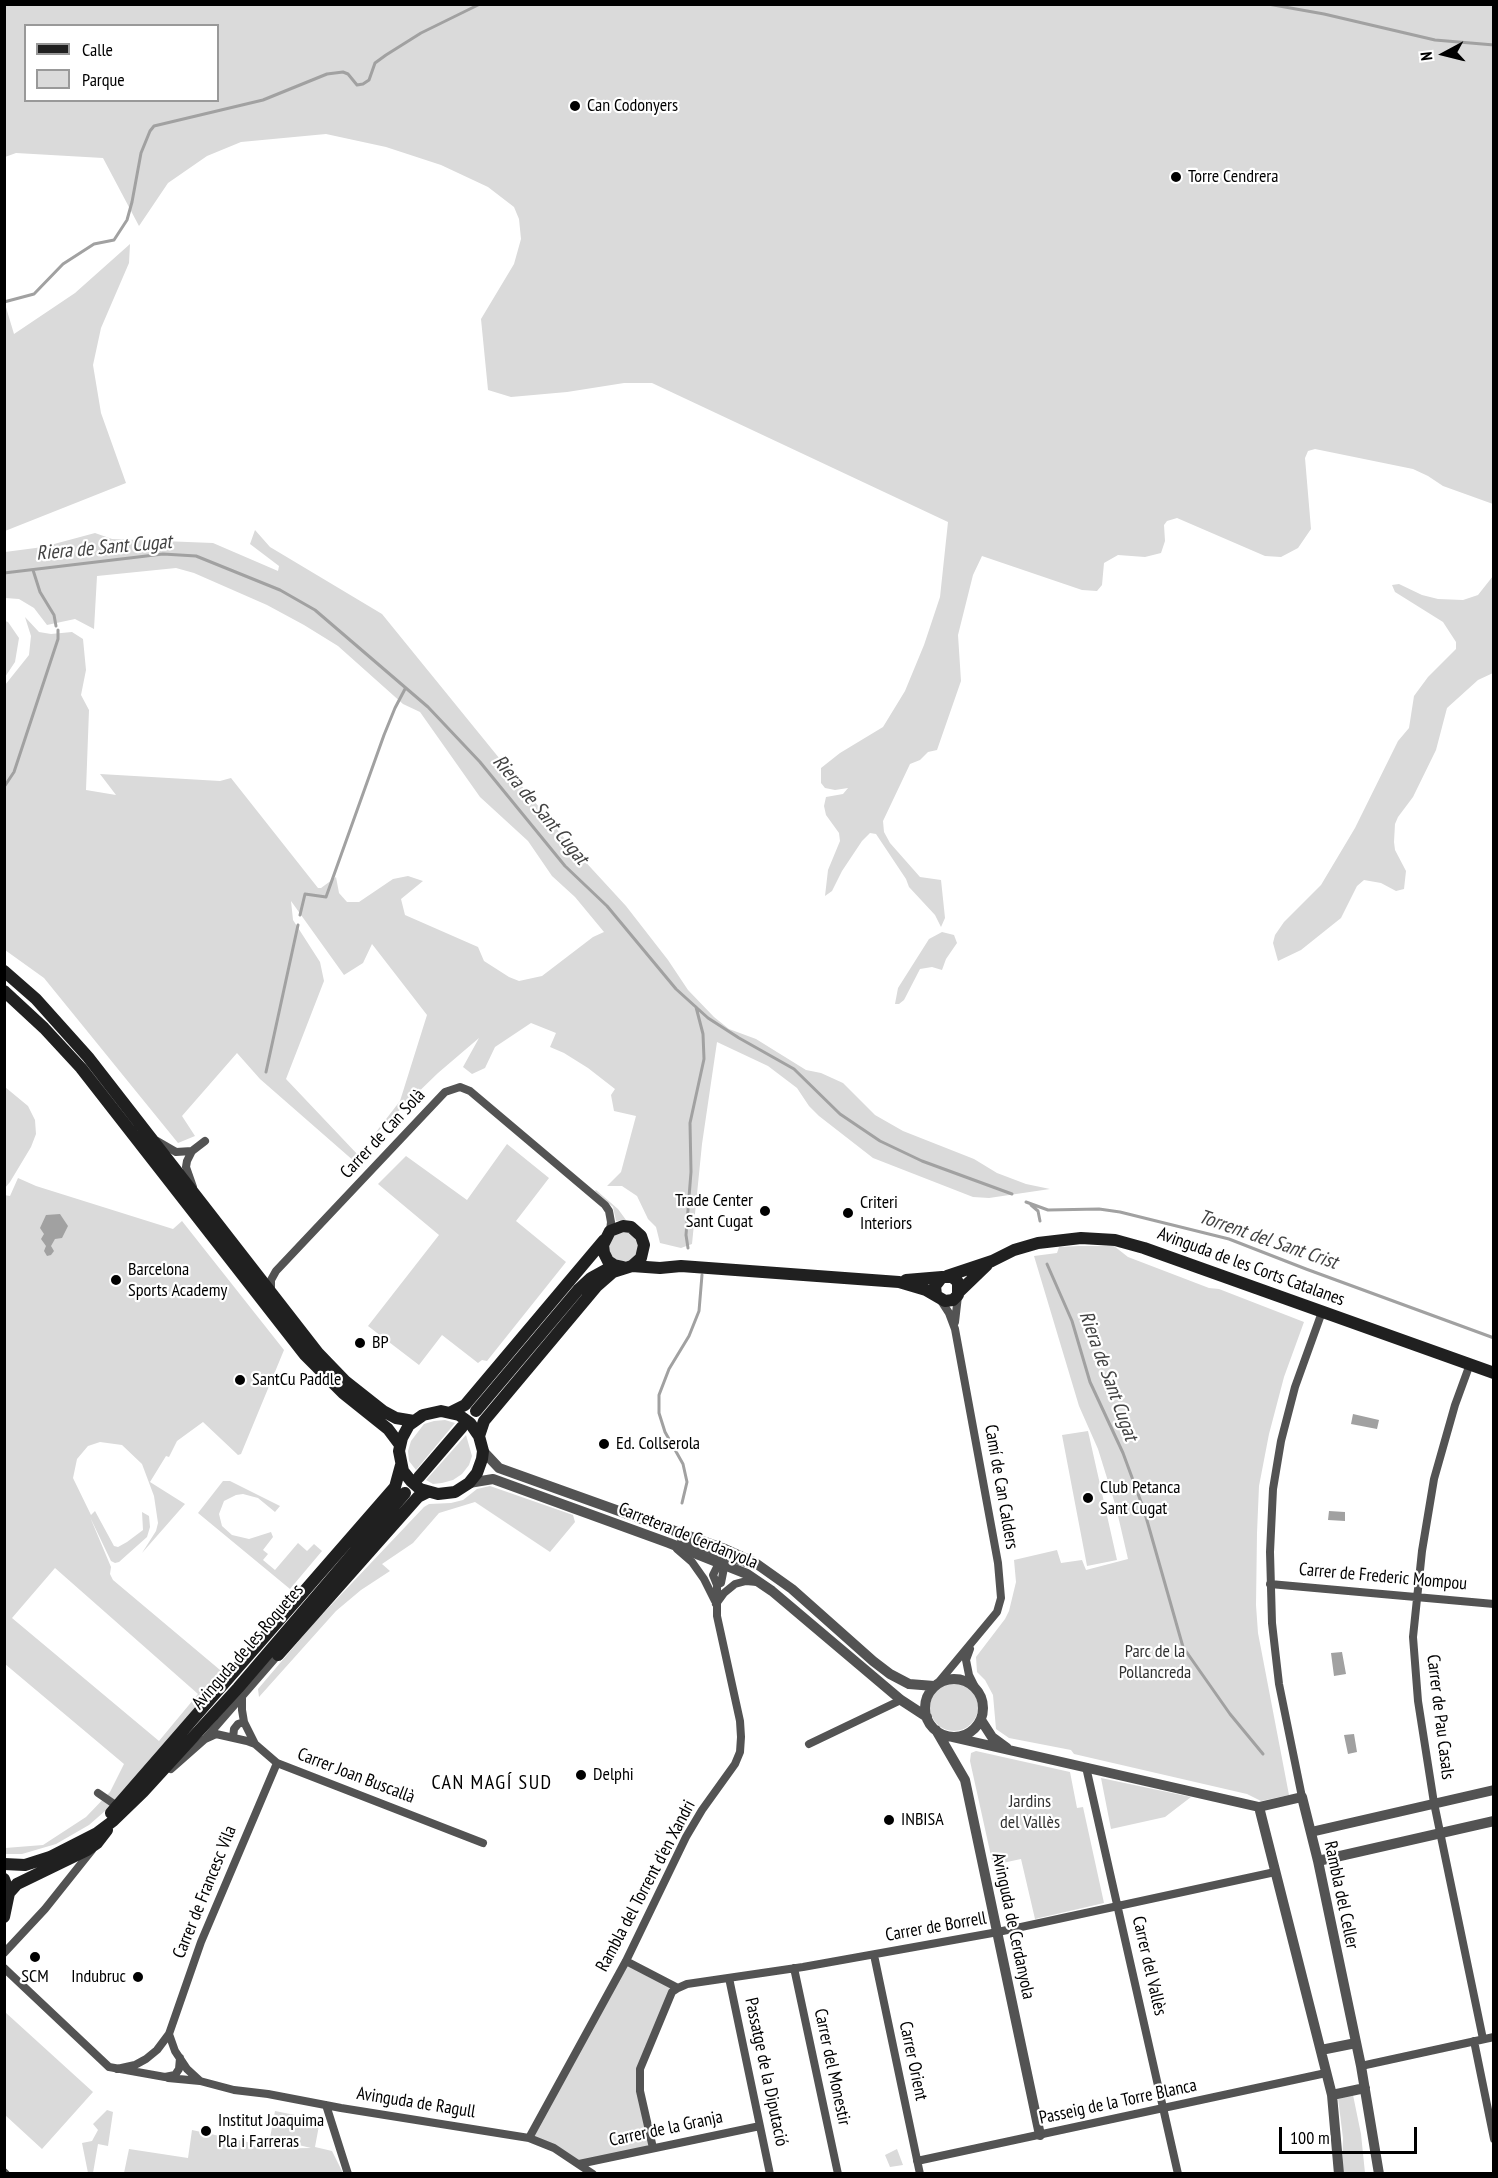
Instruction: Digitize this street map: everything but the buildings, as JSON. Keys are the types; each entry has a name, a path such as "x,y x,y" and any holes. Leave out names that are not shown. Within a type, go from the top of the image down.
{"main road":[{"path":"4,971 54,1018 100,1071 306,1339 345,1380 392,1416 405,1421 414,1421"},
{"path":"4,991 44,1028 93,1083 304,1355 343,1393 388,1429 400,1445"},
{"path":"452,1412 465,1405 606,1239 620,1226 631,1227 641,1236 644,1245 641,1258 591,1278 578,1290 476,1411"},
{"name":"Avinguda de les Corts Catalanes","path":"899,1282 945,1276 992,1261 1014,1250 1051,1241 1081,1238 1115,1240 1144,1248 1494,1373"},
{"path":"606,1239 606,1257 623,1266"},
{"path":"578,1290 606,1239"},
{"name":"Avinguda de les Corts Catalanes","path":"644,1245 654,1257 676,1266"},
{"name":"Avinguda de les Corts Catalanes","path":"959,1293 992,1261"},
{"path":"479,1436 484,1421 584,1300 613,1272 623,1266"},
{"name":"Avinguda de les Corts Catalanes","path":"623,1266 660,1268 676,1266 899,1282 919,1287 938,1297"},
{"path":"945,1276 956,1279 959,1293 949,1301 938,1297 935,1286 945,1276"},
{"path":"81,1842 99,1827 395,1487 401,1465 400,1445 405,1431 414,1421 429,1413 441,1411 452,1412 470,1423 479,1436 483,1451 480,1467 469,1483 454,1492 428,1492 418,1497 279,1655"},
{"path":"419,1477 462,1427"},
{"path":"401,1465 411,1481 428,1492"},
{"name":"Avinguda de les Roquetes","path":"9,1893 17,1884 76,1857 97,1843 113,1821 143,1792 238,1688 405,1493"},
{"name":"Avinguda de les Roquetes","path":"4,1864 33,1863 60,1853 113,1821"},
{"path":"4,1879 9,1893 4,1917"}],"street":[{"name":"Carrer de Can Solà","path":"271,1292 271,1280 276,1271 445,1092 460,1088 470,1091 605,1205 611,1222 606,1239"},
{"path":"153,1140 176,1152 192,1151"},
{"path":"195,1193 186,1167 187,1161 192,1151 205,1141"},
{"name":"Camí de Can Calders","path":"955,1329 959,1293"},
{"name":"Camí de Can Calders","path":"936,1684 997,1612 1001,1598 1001,1587 955,1329 949,1313 938,1297"},
{"path":"974,1685 956,1678 936,1684 925,1704 927,1717 936,1730 952,1737 1000,1749 1259,1807 1302,1797 1279,1684 1270,1584 1273,1490 1281,1441 1295,1387 1322,1312"},
{"name":"Carrer de Pau Casals","path":"1470,1364 1455,1405 1434,1479 1422,1551 1413,1637 1418,1701 1434,1803 1494,2139"},
{"name":"Carretera de Cerdanyola","path":"483,1451 499,1468 725,1550 761,1566 792,1588 890,1674 909,1684 936,1684"},
{"name":"Carretera de Cerdanyola","path":"469,1483 493,1479 747,1574 780,1598 901,1701 927,1717"},
{"path":"674,1532 679,1538 710,1550 716,1554 721,1563 732,1559 761,1566"},
{"name":"Rambla del Torrent d'en Xandri","path":"529,2138 626,1961 686,1838 702,1810 735,1764 740,1752 740,1721 716,1604 704,1579 692,1562 669,1543"},
{"name":"Rambla del Torrent d'en Xandri","path":"716,1604 717,1585 721,1583 724,1568 721,1563"},
{"path":"716,1604 735,1584 746,1581 759,1582"},
{"name":"Carrer de Frederic Mompou","path":"1270,1584 1494,1604"},
{"path":"952,1737 969,1733 981,1720 983,1701 969,1675 966,1660 971,1643"},
{"path":"143,1792 206,1739 279,1655"},
{"name":"Carrer Joan Buscallà","path":"242,1698 244,1722 255,1744 277,1763 483,1843"},
{"path":"809,1744 901,1701"},
{"path":"981,1720 992,1737 1010,1750"},
{"path":"232,1738 238,1724 244,1722"},
{"name":"Avinguda de Cerdanyola","path":"936,1730 965,1780 1040,2136"},
{"name":"Carrer Joan Buscallà","path":"206,1739 216,1734 255,1744"},
{"name":"Carrer de Francesc Vila","path":"157,2050 169,2034 201,1942 277,1763"},
{"name":"Carrer del Vallès","path":"1086,1767 1178,2174"},
{"path":"1311,1832 1494,1790"},
{"path":"98,1793 117,1806"},
{"name":"Rambla del Celler","path":"1302,1797 1318,1861 1361,2066 1379,2174"},
{"path":"1259,1807 1332,2095 1338,2174"},
{"path":"1318,1861 1494,1821"},
{"name":"Avinguda de les Roquetes","path":"4,1953 45,1909 97,1843"},
{"name":"Carrer de Borrell","path":"675,1990 729,1978 998,1932 1275,1872"},
{"name":"Carrer Orient","path":"874,1955 920,2174"},
{"path":"626,1961 675,1990 640,2069 640,2091 653,2148"},
{"path":"4,1968 110,2067 154,2076 200,2081"},
{"name":"Carrer del Monestir","path":"794,1968 838,2174"},
{"name":"Passatge de la Diputació","path":"729,1978 770,2174"},
{"path":"169,2034 177,2054 200,2081"},
{"path":"1361,2066 1494,2037"},
{"path":"1321,2050 1356,2043"},
{"path":"117,2069 135,2065 157,2050 177,2054"},
{"path":"165,2077 175,2075 179,2069 177,2054"},
{"path":"146,2059 147,2067 154,2076"},
{"name":"Passeig de la Torre Blanca","path":"917,2161 1326,2073"},
{"name":"Avinguda de Ragull","path":"200,2081 225,2088 529,2138 554,2148 593,2174"},
{"path":"1332,2095 1365,2088"},
{"path":"326,2105 348,2174"},
{"name":"Carrer de la Granja","path":"579,2164 760,2126"}],"green space":[{"path":"5,4 1493,5 1493,504 1443,486 1413,469 1315,449 1308,451 1305,458 1311,529 1298,548 1281,557 1265,556 1177,518 1167,521 1164,525 1165,541 1161,553 1145,557 1118,555 1104,563 1102,585 1097,591 1082,590 982,556 973,575 958,635 961,681 937,750 928,752 920,760 910,764 883,821 884,832 890,843 920,877 941,880 945,918 941,927 935,915 909,887 876,834 870,833 862,841 832,891 825,896 828,870 840,841 839,833 826,815 824,806 826,797 843,794 848,788 835,790 825,788 821,783 821,768 840,753 883,727 905,691 940,597 948,522 652,383 624,383 567,392 511,397 488,390 481,319 514,264 521,239 519,219 514,207 488,187 441,165 386,147 326,134 241,142 207,156 168,183 139,226 103,158 16,153 5,157"},
{"path":"130,244 129,263 101,328 93,365 101,413 126,483 5,531 5,304 14,334 75,293"},
{"path":"255,530 270,547 382,614 569,844 626,906 688,990 714,1017 729,1029 756,1039 806,1070 821,1073 843,1083 875,1115 903,1131 974,1159 997,1173 1026,1184 1050,1189 989,1198 973,1197 873,1158 819,1116 797,1088 768,1066 717,1042 702,1144 692,1244 681,1248 660,1243 656,1227 648,1219 637,1196 622,1186 607,1186 621,1172 636,1116 614,1111 611,1095 615,1089 588,1068 550,1047 556,1033 531,1023 495,1047 485,1068 472,1074 463,1067 479,1038 438,1073 373,1136 400,1101 427,1015 372,944 363,963 344,975 291,901 293,920 320,962 324,981 286,1079 359,1156 355,1162 260,1079 237,1053 182,1116 195,1136 178,1143 44,978 5,950 5,685 29,655 31,636 25,617 39,632 51,634 72,632 83,639 86,670 81,695 89,710 86,790 116,795 100,774 220,781 231,778 318,888 336,877 339,893 347,902 359,902 393,879 408,876 423,881 401,899 405,915 478,947 484,961 519,981 542,976 593,937 604,932 575,897 552,876 528,841 480,797 420,712 403,704 338,646 304,625 267,605 194,573 176,568 97,576 94,629 75,619 47,625 34,608 19,599 5,598 5,552 43,547 95,533 112,539 213,543 278,571 279,566 250,544"},
{"path":"1493,576 1493,673 1478,680 1447,708 1436,750 1413,797 1395,824 1395,850 1406,871 1404,889 1396,891 1381,883 1364,880 1357,886 1341,918 1301,950 1278,961 1273,943 1275,935 1284,922 1321,885 1355,828 1398,741 1409,728 1414,696 1428,677 1456,649 1456,642 1443,622 1395,592 1392,585 1399,584 1422,595 1438,599 1463,600 1478,595"},
{"path":"5,621 19,638 15,662 5,677"},
{"path":"942,932 954,935 957,943 946,959 942,970 932,967 920,969 904,1000 895,1004 898,988 929,939"},
{"path":"5,1087 28,1106 35,1120 36,1134 31,1147 5,1188"},
{"path":"507,1144 549,1178 516,1221 566,1262 487,1361 482,1360 478,1363 442,1335 419,1365 368,1326 439,1235 378,1184 406,1156 467,1200"},
{"path":"18,1178 36,1186 173,1229 182,1221 284,1350 241,1454 238,1455 203,1422 177,1441 169,1457 166,1456 150,1482 185,1504 142,1553 156,1531 158,1523 154,1496 142,1464 122,1445 100,1442 88,1446 77,1459 73,1478 91,1515 95,1511 114,1546 118,1547 143,1530 142,1512 149,1516 150,1527 147,1537 115,1563 111,1561 90,1517 111,1567 110,1574 113,1580 226,1675 105,1811 89,1825 56,1844 22,1854 5,1854 5,1848 43,1845 86,1817 110,1792 124,1764 5,1664 4,1195 10,1196","holes":["55,1568 198,1694 159,1741 12,1618"]},
{"path":"596,1190 618,1209 626,1220 616,1221 613,1207"},
{"path":"624,1232 634,1237 639,1247 634,1257 624,1262 614,1257 609,1247 614,1237"},
{"name":"Parc de la Pollancreda","path":"1114,1246 1128,1257 1304,1322 1284,1377 1269,1434 1259,1486 1257,1533 1258,1633 1289,1795 1261,1801 1247,1794 1074,1754 1071,1750 1009,1738 996,1729 993,1695 985,1680 977,1672 976,1657 1009,1611 1016,1582 1014,1560 1057,1550 1061,1563 1082,1560 1086,1570 1128,1559 1116,1507 1098,1449 1079,1406 1034,1256 1057,1253 1059,1247"},
{"path":"445,1420 455,1423 416,1470 409,1461 408,1451 411,1441 424,1424"},
{"name":"Club Petanca Sant Cugat","path":"1088,1431 1117,1560 1087,1566 1062,1435"},
{"path":"466,1435 472,1456 462,1474 442,1483 433,1484 426,1480"},
{"path":"223,1481 230,1481 280,1506 275,1512 258,1498 243,1494 224,1501 219,1514 222,1526 232,1535 249,1539 271,1532 273,1537 263,1550 268,1554 263,1560 275,1570 298,1543 307,1551 314,1544 322,1551 290,1589 198,1513"},
{"path":"490,1486 573,1515 575,1522 550,1552 475,1502 439,1513 413,1543 382,1564 390,1571 361,1590 336,1611 259,1697 258,1689 315,1622 424,1507 429,1504 463,1500 477,1489"},
{"path":"954,1683 971,1690 978,1707 971,1724 954,1731 937,1724 930,1707 937,1690"},
{"name":"Jardins del Vallès","path":"976,1751 1070,1772 1077,1808 1083,1807 1104,1903 1035,1919 1021,1859 993,1865 970,1761 971,1753"},
{"path":"1101,1778 1191,1797 1165,1817 1111,1829"},
{"path":"626,1961 678,1988 640,2069 653,2148 579,2164 529,2138"},
{"path":"5,2012 93,2092 42,2149 5,2115"},
{"path":"1353,2095 1361,2134 1365,2173 1342,2173 1343,2138 1338,2098"},
{"path":"107,2110 113,2112 108,2146 98,2144 93,2173 88,2173 82,2143 92,2141 98,2130 93,2124"},
{"path":"275,2111 320,2120 315,2147 332,2151 343,2173 124,2173 129,2149 188,2158 192,2130 252,2143 257,2149 311,2148 270,2138"},
{"path":"897,2149 903,2165 890,2167 885,2155"}],"shaded area":[{"path":"60,1214 68,1226 62,1238 55,1239 51,1246 54,1251 47,1256 44,1251 46,1246 41,1239 44,1234 40,1228 46,1215"},
{"path":"1353,1414 1379,1420 1377,1429 1351,1424"},
{"path":"1329,1511 1345,1512 1345,1521 1328,1520"},
{"path":"1342,1652 1346,1674 1334,1676 1331,1653"},
{"path":"1354,1734 1357,1752 1348,1754 1344,1735"}],"waterway":[{"path":"4,302 34,294 63,264 94,244 114,240 127,220 141,153 154,126 263,100 327,74 343,72 348,74 357,85 363,84 369,80 375,63 386,55 421,33 480,4"},
{"path":"1268,4 1324,14 1435,40 1494,45"},
{"name":"Riera de Sant Cugat","path":"4,573 163,554 196,556 280,590 315,610 428,707 480,762 565,866 607,906 676,989 708,1018 794,1069 840,1114 880,1141 922,1161 1012,1194"},
{"path":"33,570 40,592 54,615 56,626"},
{"path":"4,787 14,772 58,639 58,630"},
{"path":"300,915 305,894 326,897 384,735 405,689"},
{"path":"266,1072 298,925"},
{"path":"688,1248 686,1235 691,1172 690,1123 704,1059 703,1034 696,1007"},
{"name":"Torrent del Sant Crist","path":"1026,1202 1048,1210 1099,1209 1120,1212 1229,1239 1494,1338"},
{"name":"Riera de Sant Cugat","path":"1031,1205 1038,1211 1040,1221"},
{"name":"Riera de Sant Cugat","path":"1047,1264 1072,1321 1090,1382 1123,1453 1144,1510 1183,1647 1230,1714 1263,1754"},
{"path":"682,1503 687,1482 683,1464 665,1432 659,1413 659,1395 669,1369 689,1336 699,1311 702,1275"}],"place":[{"name":"Can Codonyers","path":"575,106"},
{"name":"Torre Cendrera","path":"1176,177"},
{"name":"Trade Center Sant Cugat","path":"765,1211"},
{"name":"Criteri Interiors","path":"848,1213"},
{"name":"Barcelona Sports Academy","path":"116,1280"},
{"name":"BP","path":"360,1343"},
{"name":"SantCu Paddle","path":"240,1380"},
{"name":"Ed. Collserola","path":"604,1444"},
{"name":"Club Petanca Sant Cugat","path":"1088,1498"},
{"name":"Delphi","path":"581,1775"},
{"name":"INBISA","path":"889,1820"},
{"name":"SCM","path":"35,1957"},
{"name":"Indubruc","path":"138,1977"},
{"name":"Institut Joaquima Pla i Farreras","path":"206,2131"}],"district":[{"name":"CAN MAGÍ SUD","path":"492,1783"}]}
